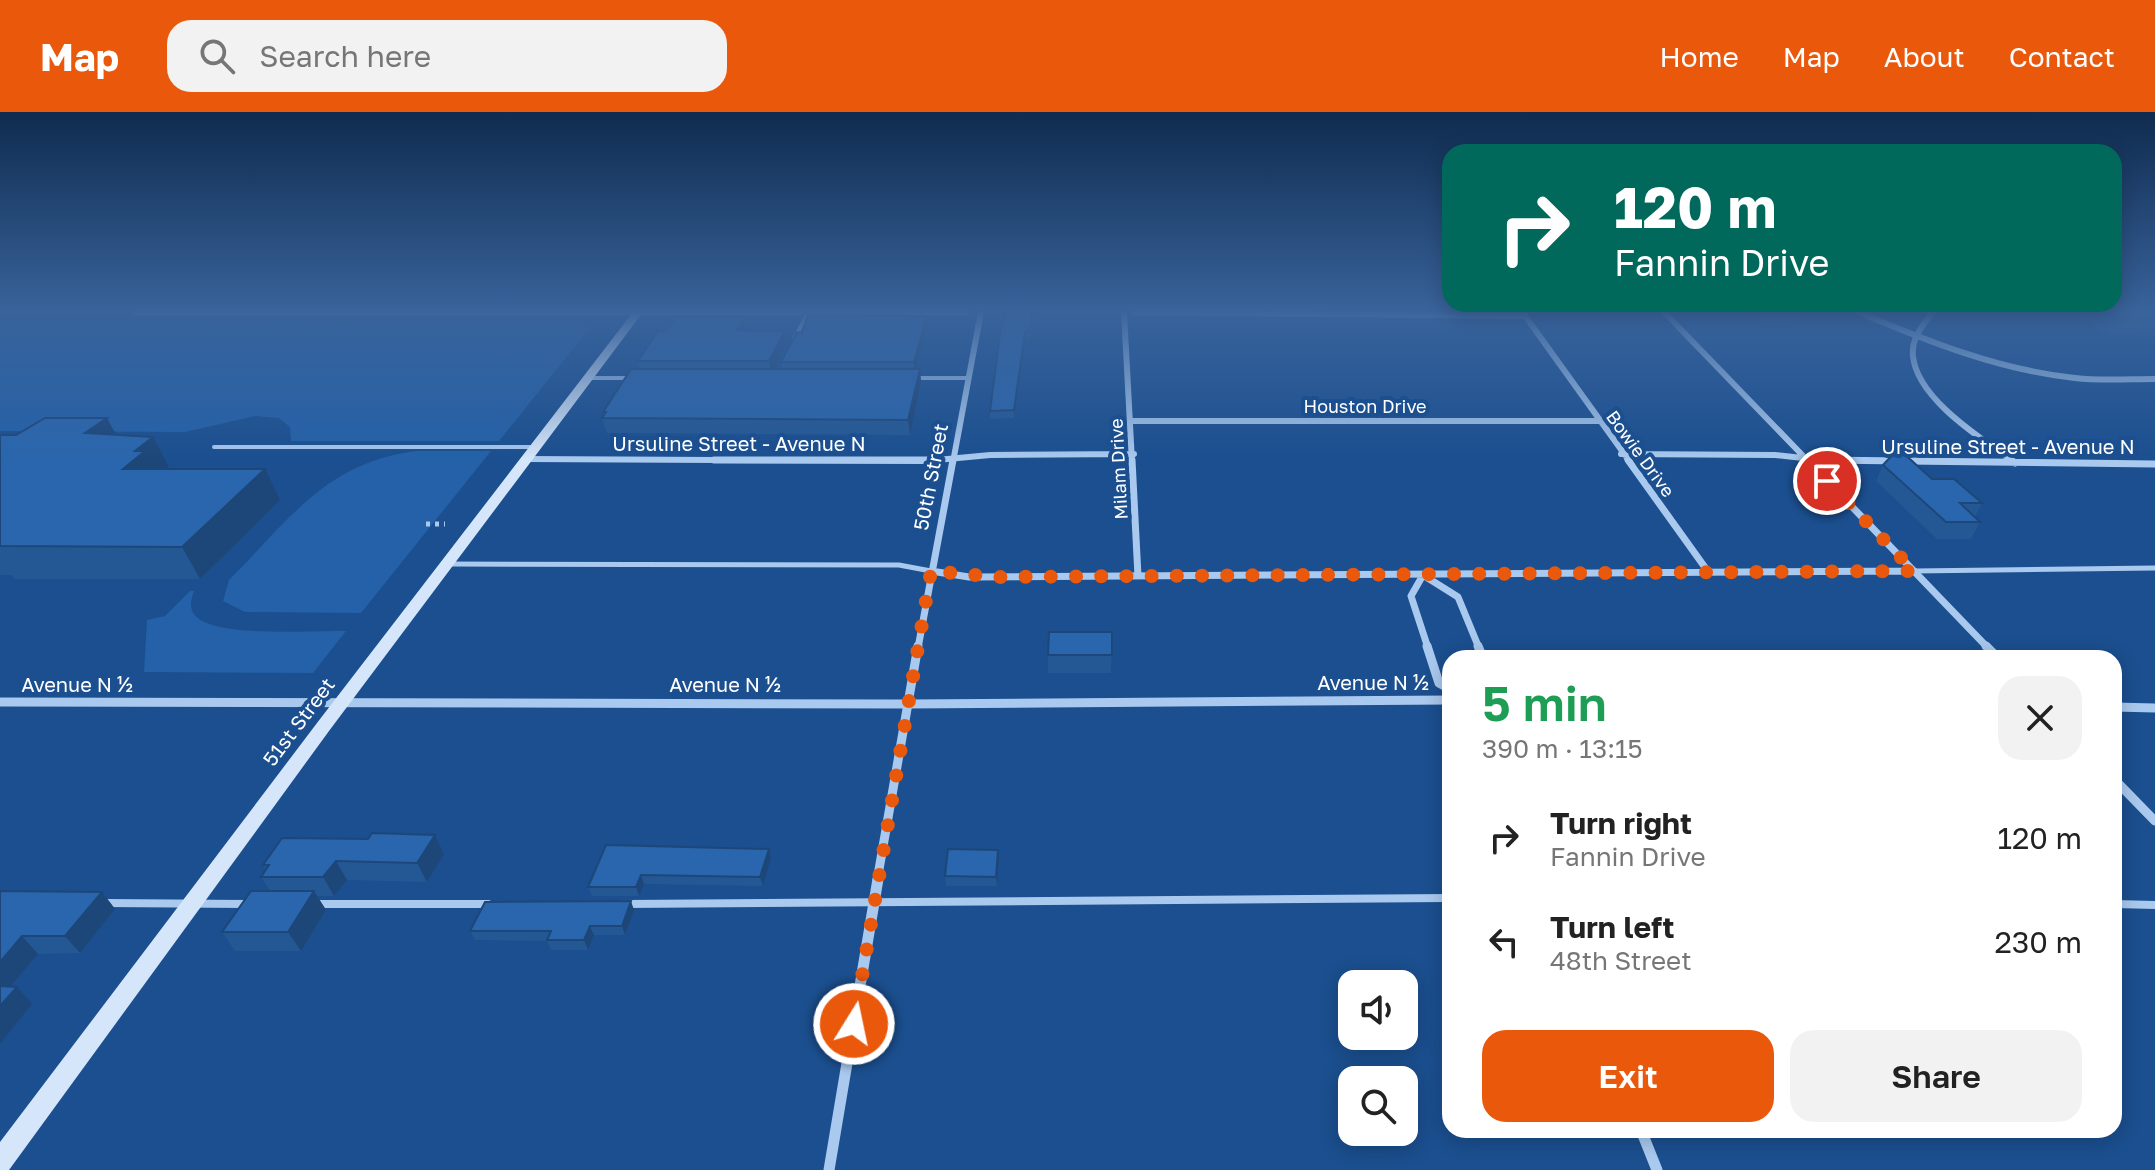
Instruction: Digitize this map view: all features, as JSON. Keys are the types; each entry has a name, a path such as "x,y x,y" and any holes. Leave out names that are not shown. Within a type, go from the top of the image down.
{"street":[{"name":"51st Street","path":"0,1162 190,904 601,361"},
{"name":"50th Street","path":"829,1170 907,704 972,361"},
{"name":"Milam Drive","path":"1127,361 1138,576"},
{"name":"Bowie Drive","path":"1557,361 1709,573"},
{"path":"1712,361 1990,650"},
{"path":"1913,361 1935,402 2016,463"},
{"path":"2006,361 2075,378 2155,379"},
{"name":"Houston Drive","path":"1131,421 1598,421"},
{"name":"Ursuline Street - Avenue N","path":"530,453 953,458"},
{"path":"953,458 1134,454"},
{"name":"Ursuline Street - Avenue N","path":"1621,454 2155,464"},
{"path":"931,571 969,577 1914,571"},
{"path":"1423,575 1458,597 1480,650"},
{"path":"1423,575 1411,596 1442,685"},
{"name":"Avenue N ½","path":"0,702 907,704 1442,700"},
{"path":"2122,707 2155,708"},
{"path":"2122,787 2155,821"},
{"path":"1644,1138 1657,1170"}],"lane":[{"path":"588,378 635,378"},
{"path":"909,378 969,378"},
{"path":"214,447 530,453"},
{"path":"448,564 899,565 931,571"},
{"path":"1914,571 2155,568"},
{"path":"620,904 1442,898"},
{"path":"95,903 254,904"},
{"path":"301,904 492,904"},
{"path":"2122,904 2155,905"}],"path":[{"path":"426,524 445,524"}],"shaded area":[{"path":"0,361 563,361 499,441 291,441 290,427 279,418 255,416 185,432 0,431"},
{"path":"416,451 491,451 361,613 245,612 223,601 229,580 311,497 357,468 384,457"},
{"path":"190,591 194,591 191,608 194,614 204,622 221,627 265,632 346,631 313,673 144,672 147,620 165,616"}],"building":[{"path":"781,361 914,361 914,362"},
{"path":"996,361 1021,361 1014,410 990,411"},
{"path":"631,369 920,369 908,420 602,418"},
{"path":"45,418 107,418 85,433 153,437 135,451 145,451 123,469 265,469 182,547 0,546 0,435 16,435"},
{"path":"1896,451 1901,451 1932,479 1954,479 1982,503 1960,503 1980,522 1946,522 1883,465"},
{"path":"1049,632 1112,632 1112,655 1048,655"},
{"path":"372,833 435,835 417,863 336,861 323,877 261,877 269,865 263,865 282,838 368,839"},
{"path":"606,845 769,849 760,877 641,875 636,887 588,887"},
{"path":"948,849 998,850 996,877 945,876"},
{"path":"0,891 102,892 65,936 22,936 0,962"},
{"path":"251,891 314,891 288,932 222,932"},
{"path":"631,901 622,926 590,926 584,940 547,940 551,931 470,931 485,902"},
{"path":"0,986 17,987 0,1006"}],"route":[{"path":"854,1024 931,571 969,577 1914,571 1827,481"}]}
